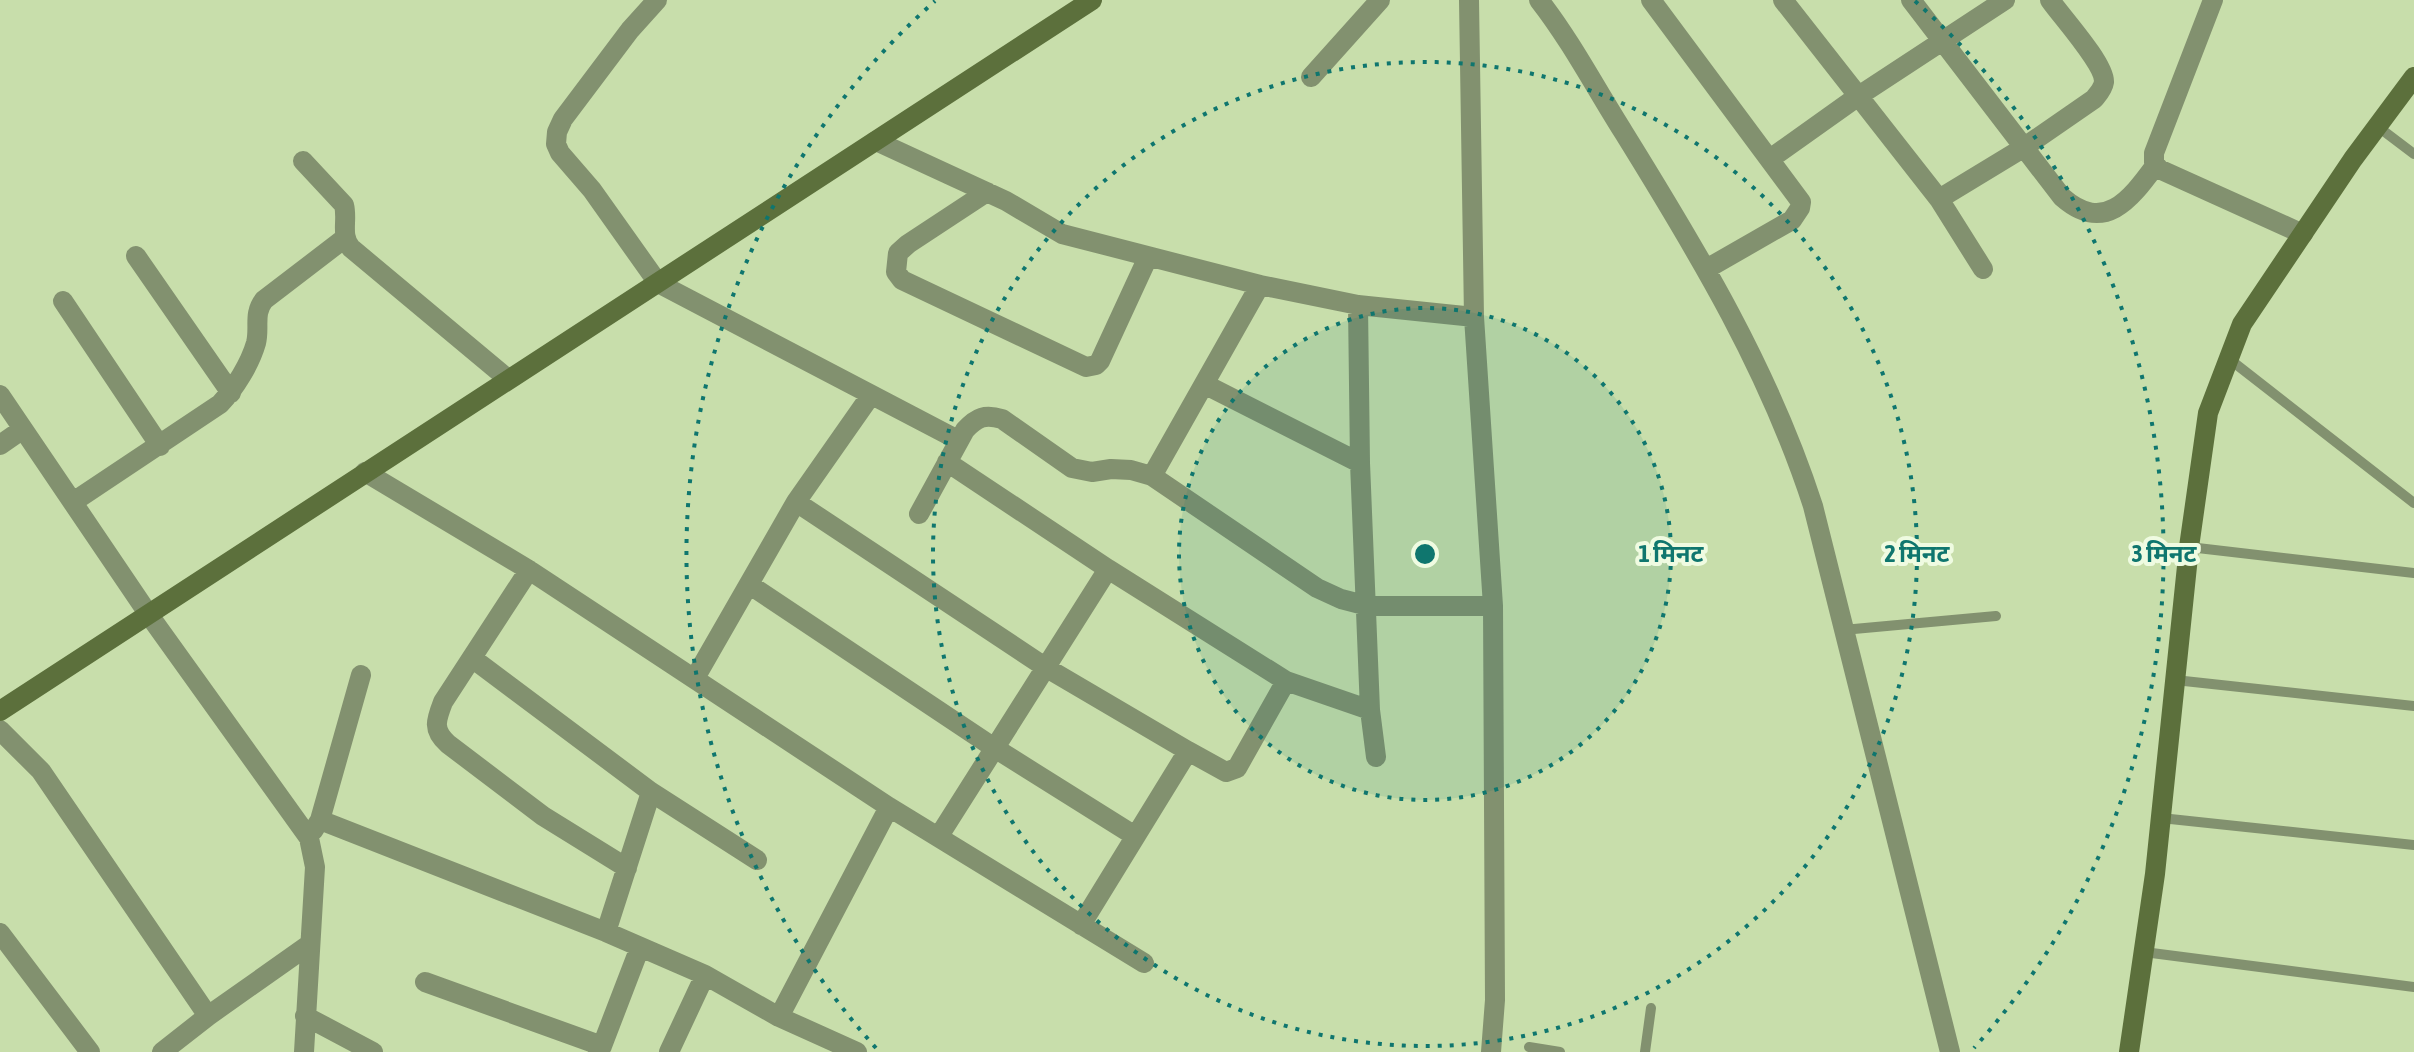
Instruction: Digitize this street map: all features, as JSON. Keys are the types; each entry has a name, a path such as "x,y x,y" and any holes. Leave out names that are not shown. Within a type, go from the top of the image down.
{"street":[{"path":"657,0 630,30 563,119 557,132 556,144 560,153 592,190 658,283 958,440"},
{"path":"0,711 1092,0"},
{"path":"1311,77 1380,0"},
{"path":"1469,0 1474,317 1493,606 1495,1000 1491,1052"},
{"path":"1651,0 1798,195 1800,208 1792,220 1708,268"},
{"path":"1783,0 1939,199 1983,269"},
{"path":"1911,0 2062,197 2078,210 2090,214 2123,204 2135,194 2155,166 2154,153 2213,0"},
{"path":"1770,159 1857,97 2005,0"},
{"path":"1939,199 2023,148 2094,99 2104,82 2100,68 2050,0"},
{"path":"1549,4 1708,268 1795,449 1813,506 1950,1052"},
{"path":"2129,1052 2161,818 2189,547 2208,413 2242,324 2414,77"},
{"path":"876,141 987,192 1062,234 1260,285 1358,305 1474,317"},
{"path":"303,161 344,205 345,238 351,248 508,379"},
{"path":"2155,166 2303,234"},
{"path":"987,192 908,244 898,253 896,272 902,280 1086,367 1100,361 1148,257"},
{"path":"73,502 204,418 231,393 256,345 256,315 260,304 345,238"},
{"path":"136,256 231,393"},
{"path":"1152,476 1260,285"},
{"path":"63,301 160,446"},
{"path":"1358,305 1360,463 1370,710 1376,757"},
{"path":"1204,384 1360,463"},
{"path":"0,395 149,615 309,838 315,867 304,1052"},
{"path":"695,678 796,502 871,395"},
{"path":"919,514 958,440 975,419 993,416 1082,472 1131,470 1152,476 1317,588 1341,599 1368,606 1493,606"},
{"path":"0,445 23,429"},
{"path":"947,462 1108,569 1286,681 1370,710"},
{"path":"365,472 529,570 889,807 1144,963"},
{"path":"796,502 1045,667 1226,772 1237,768 1286,681"},
{"path":"939,836 1108,569"},
{"path":"529,570 443,702 435,724 436,732 543,816 627,868"},
{"path":"750,585 993,747 1135,836"},
{"path":"472,658 651,792 757,860"},
{"path":"309,838 320,820 361,675"},
{"path":"0,730 41,771 208,1016"},
{"path":"1081,925 1188,751"},
{"path":"606,932 651,792"},
{"path":"779,1017 889,807"},
{"path":"320,820 606,932 705,975 779,1017 857,1052"},
{"path":"0,933 90,1052"},
{"path":"162,1052 310,944"},
{"path":"425,982 600,1049 640,947"},
{"path":"669,1052 705,975"},
{"path":"305,1016 373,1052"}],"lane":[{"path":"2377,126 2414,154"},
{"path":"2228,358 2414,503"},
{"path":"2189,547 2414,573"},
{"path":"1843,630 1996,616"},
{"path":"2175,680 2414,706"},
{"path":"2161,818 2414,845"},
{"path":"2144,952 2414,987"},
{"path":"1645,1052 1651,1008"},
{"path":"1529,1047 1560,1052"}]}
